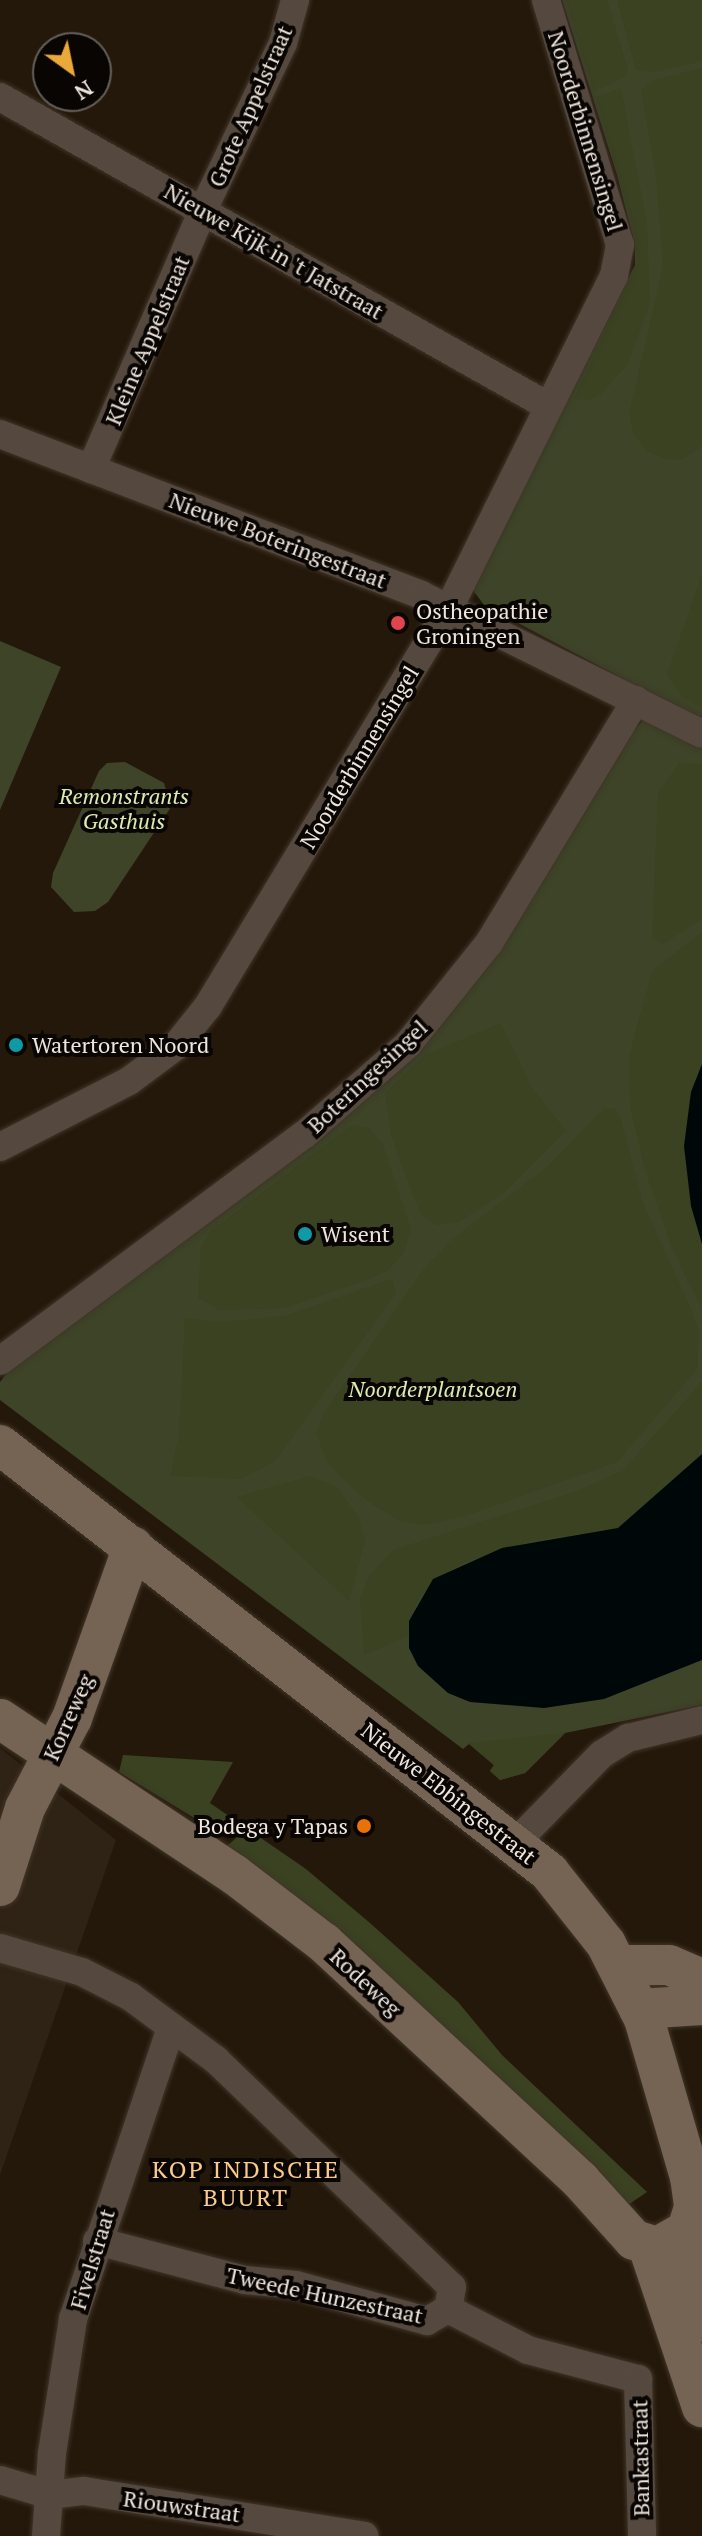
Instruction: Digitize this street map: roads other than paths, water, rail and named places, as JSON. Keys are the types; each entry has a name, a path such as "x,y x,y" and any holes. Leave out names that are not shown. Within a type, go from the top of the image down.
{"main road":[{"name":"Nieuwe Ebbingestraat","path":"0,1445 515,1843 579,1906 619,1965 639,2009 690,2177 694,2207 687,2230 702,2322"},
{"name":"Korreweg","path":"0,1886 25,1808 72,1718 133,1547"},
{"name":"Rodeweg","path":"0,1719 235,1875 324,1943 580,2180 625,2233 648,2246"},
{"path":"619,1965 669,1965 702,1979"},
{"path":"639,2009 702,2005"},
{"path":"687,2230 668,2244 648,2246 702,2407"}],"street":[{"name":"Grote Appelstraat","path":"203,210 259,95 295,0"},
{"name":"Noorderbinnensingel","path":"0,1147 129,1081 176,1046 247,944 449,608 620,261 546,0"},
{"name":"Nieuwe Kijk in 't Jatstraat","path":"0,97 548,406"},
{"name":"Kleine Appelstraat","path":"91,469 203,210"},
{"name":"Nieuwe Boteringestraat","path":"0,434 449,608 702,734"},
{"name":"Boteringesingel","path":"0,1361 305,1134 408,1044 489,943 636,700"},
{"path":"515,1843 602,1754 628,1738 702,1720"},
{"path":"0,1948 82,1972 131,1997 170,2031 216,2060 292,2129 343,2187 452,2287 448,2309"},
{"name":"Fivelstraat","path":"46,2536 73,2319 170,2031"},
{"name":"Tweede Hunzestraat","path":"97,2241 245,2280 296,2285 427,2321 448,2309 528,2350 638,2379"},
{"name":"Bankastraat","path":"638,2379 642,2536"},
{"name":"Riouwstraat","path":"0,2480 50,2495 84,2491 364,2536"}],"place":[{"name":"Ostheopathie Groningen","path":"398,623"},
{"name":"Watertoren Noord","path":"16,1045"},
{"name":"Wisent","path":"305,1234"},
{"name":"Bodega y Tapas","path":"364,1826"}],"district":[{"name":"KOP INDISCHE BUURT","path":"246,2184"}],"park label":[{"name":"Remonstrants Gasthuis","path":"124,808"},
{"name":"Noorderplantsoen","path":"433,1389"}]}
